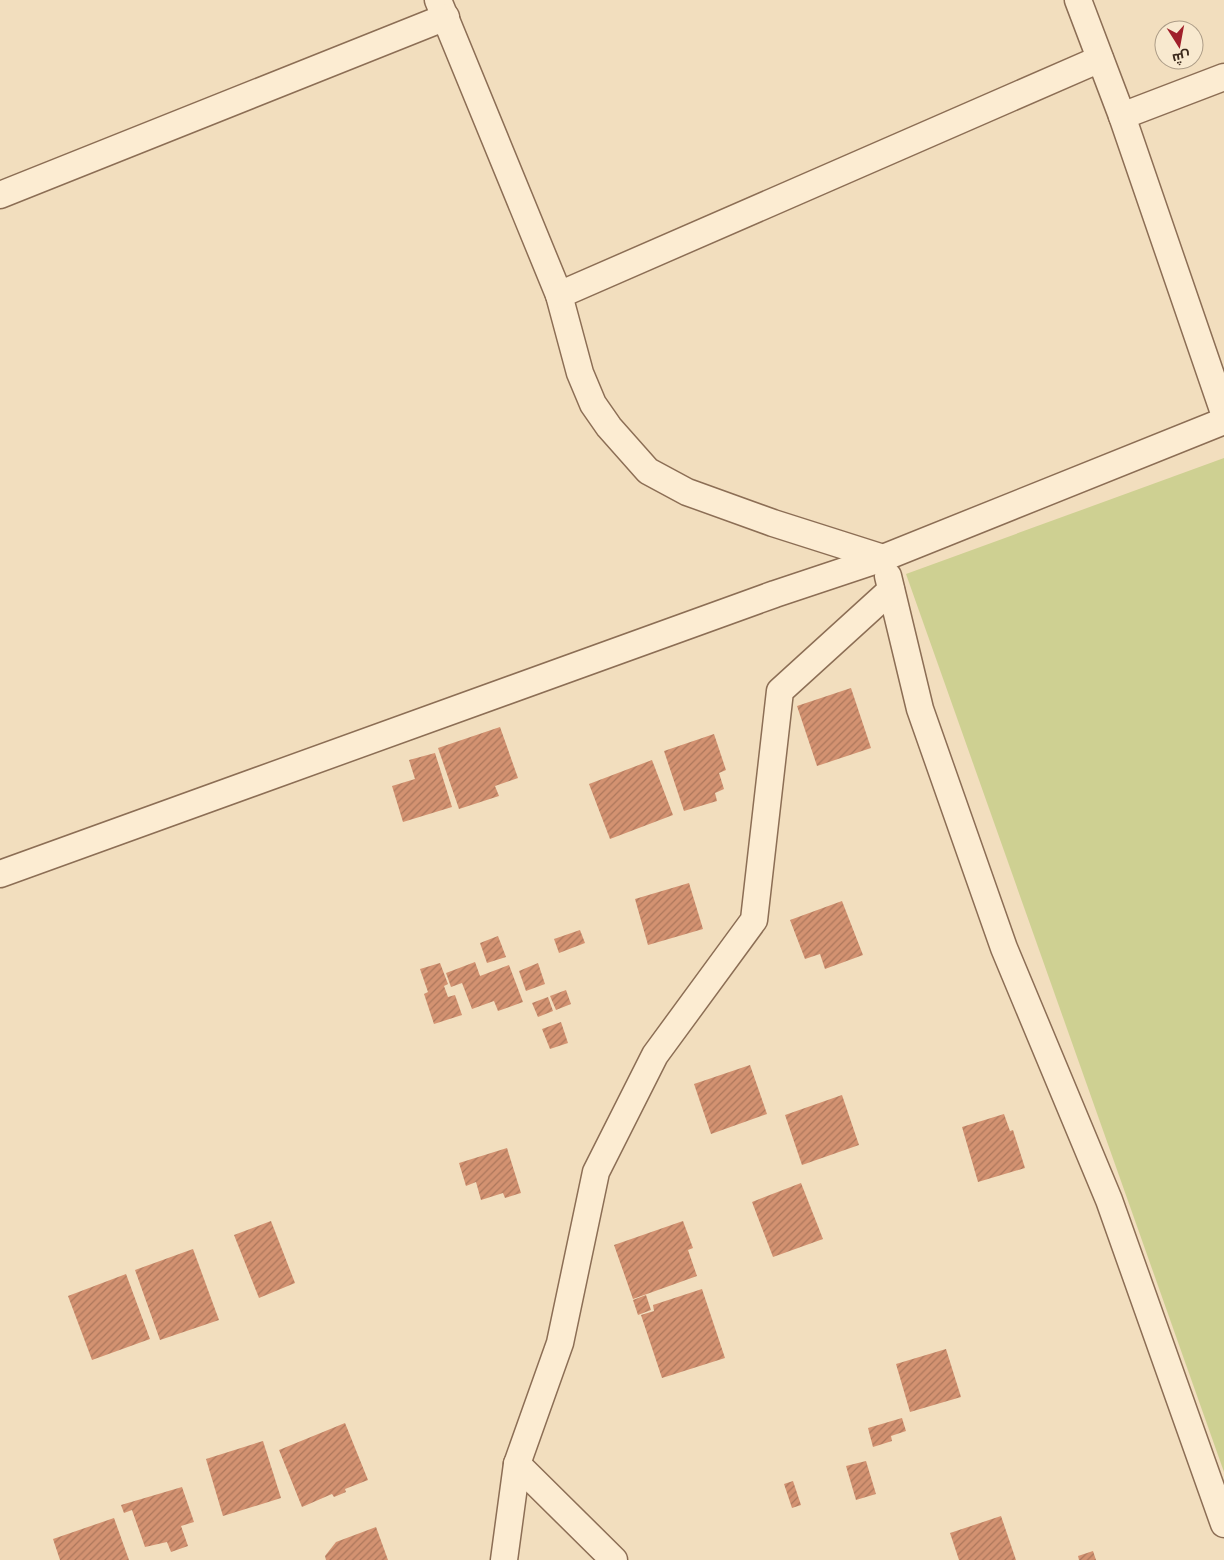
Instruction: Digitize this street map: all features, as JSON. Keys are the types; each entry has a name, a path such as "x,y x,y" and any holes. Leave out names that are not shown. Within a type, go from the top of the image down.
{"street":[{"path":"1078,0 1122,116 1224,413"},
{"path":"0,196 442,9 560,295 580,373 593,404 609,427 648,471 687,492 773,523 883,558"},
{"path":"560,295 1100,59"},
{"path":"1122,116 1224,77"},
{"path":"0,874 776,594 883,558 1224,421"},
{"path":"883,558 920,709 1004,948 1109,1200 1224,1524"},
{"path":"504,1560 517,1464 560,1343 596,1172 655,1055 754,920 780,691 891,590"},
{"path":"517,1464 614,1560"}],"green space":[{"path":"1224,458 1224,1472 906,574"}],"building":[{"path":"851,688 871,748 817,766 797,706"},
{"path":"500,727 518,778 495,786 499,796 459,809 438,748"},
{"path":"714,734 726,770 719,773 724,789 715,793 717,801 684,811 664,751"},
{"path":"435,753 452,807 403,822 392,786 415,779 409,760"},
{"path":"652,760 673,815 610,839 589,784"},
{"path":"689,883 703,929 648,945 635,899"},
{"path":"842,901 863,955 825,969 820,954 805,959 790,920"},
{"path":"580,930 585,943 559,953 554,939"},
{"path":"498,936 506,957 487,963 480,943"},
{"path":"475,962 480,976 509,965 523,1002 498,1011 494,1001 472,1009 462,983 451,987 446,973"},
{"path":"440,963 448,984 444,986 448,997 455,995 462,1015 434,1024 424,994 428,992 420,969"},
{"path":"538,963 545,984 526,991 519,971"},
{"path":"566,990 571,1004 556,1010 550,996"},
{"path":"548,997 553,1011 538,1017 532,1003"},
{"path":"561,1022 568,1043 550,1049 542,1029"},
{"path":"750,1065 767,1114 711,1134 694,1084"},
{"path":"842,1095 859,1145 802,1165 785,1115"},
{"path":"1004,1114 1010,1131 1013,1130 1025,1168 978,1182 962,1127"},
{"path":"507,1148 521,1193 505,1198 503,1193 481,1200 476,1182 466,1186 459,1163"},
{"path":"801,1183 823,1239 773,1257 752,1202"},
{"path":"271,1221 295,1283 259,1298 234,1235"},
{"path":"683,1221 693,1248 688,1250 697,1276 633,1299 614,1245"},
{"path":"193,1249 219,1320 160,1340 135,1270"},
{"path":"126,1274 150,1339 92,1360 68,1296"},
{"path":"702,1289 725,1358 662,1378 641,1315 654,1311 653,1305"},
{"path":"646,1295 651,1310 638,1315 633,1300"},
{"path":"946,1349 961,1397 910,1412 896,1364"},
{"path":"902,1418 906,1431 891,1436 892,1441 873,1447 868,1428"},
{"path":"345,1423 368,1480 345,1489 346,1492 334,1497 332,1494 302,1507 279,1450"},
{"path":"263,1441 281,1498 223,1516 206,1459"},
{"path":"866,1461 876,1494 856,1500 846,1466"},
{"path":"793,1481 801,1505 792,1508 784,1484"},
{"path":"182,1487 194,1522 181,1526 188,1546 171,1552 167,1542 145,1547 132,1510 124,1513 121,1505"},
{"path":"1001,1516 1016,1560 959,1560 950,1533"},
{"path":"114,1518 129,1560 60,1560 53,1539"},
{"path":"376,1527 388,1560 326,1560 325,1556 336,1542"},
{"path":"1093,1551 1096,1560 1079,1560 1078,1556"}]}
